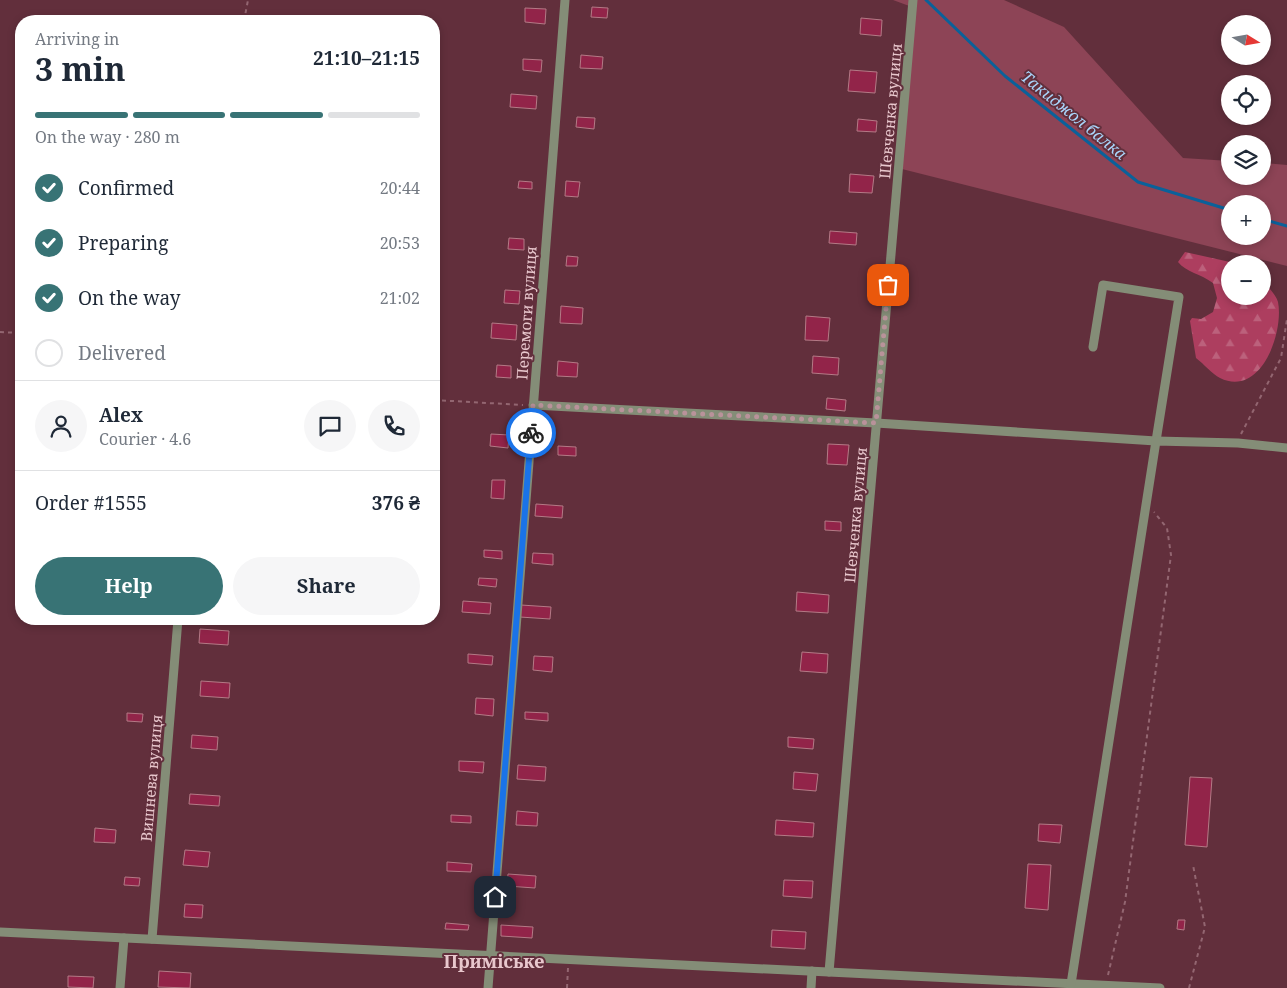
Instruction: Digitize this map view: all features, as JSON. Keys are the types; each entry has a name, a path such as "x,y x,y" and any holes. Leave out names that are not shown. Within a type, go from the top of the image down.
{"street":[{"name":"Перемоги вулиця","path":"488,988 565,0"},
{"name":"Шевченка вулиця","path":"829,972 913,0"},
{"path":"1071,984 1179,297 1103,285 1093,348"},
{"path":"533,405 876,423 1156,441 1238,443 1287,448"},
{"name":"Вишнева вулиця","path":"152,939 178,625"},
{"path":"0,932 1106,987 1160,988"},
{"path":"120,988 124,938"},
{"path":"811,988 812,971"}],"path":[{"path":"245,15 248,0"},
{"path":"1238,443 1242,429 1281,358 1287,319"},
{"path":"0,332 15,333"},
{"path":"440,400 533,405"},
{"path":"1106,987 1125,902 1171,555 1167,528 1146,502"},
{"path":"1189,988 1205,927 1193,866"},
{"path":"567,988 568,960"}],"shaded area":[{"path":"893,0 1004,0 1064,27 1183,158 1221,160 1221,185 1271,185 1271,164 1287,165 1287,266 1271,262 1271,255 1243,255 898,168 912,7"}],"green space":[{"path":"1185,252 1221,260 1221,305 1271,305 1271,291 1277,299 1279,315 1273,345 1267,359 1258,371 1247,379 1235,382 1220,378 1196,358 1190,321 1192,318 1201,319 1213,312 1217,298 1213,283 1185,268 1178,262"}],"building":[{"path":"592,7 608,8 607,18 591,17"},
{"path":"525,8 546,9 545,24 525,22"},
{"path":"861,18 882,20 881,36 860,34"},
{"path":"581,55 603,57 602,69 580,68"},
{"path":"523,59 542,60 541,72 523,70"},
{"path":"850,70 877,72 875,93 848,91"},
{"path":"511,94 537,96 536,109 510,107"},
{"path":"577,117 595,118 594,129 576,127"},
{"path":"858,119 877,121 876,132 857,131"},
{"path":"850,174 874,176 872,193 849,192"},
{"path":"519,181 532,182 532,189 518,188"},
{"path":"566,181 580,182 578,197 565,196"},
{"path":"830,231 857,233 856,245 829,243"},
{"path":"509,238 524,239 524,250 508,249"},
{"path":"567,256 578,257 577,266 566,266"},
{"path":"505,290 520,291 519,304 504,303"},
{"path":"561,306 583,308 582,324 560,323"},
{"path":"806,316 830,318 828,341 805,340"},
{"path":"492,323 517,325 516,340 491,338"},
{"path":"813,356 839,358 838,375 812,373"},
{"path":"558,361 578,363 577,377 557,376"},
{"path":"497,365 511,366 511,378 496,377"},
{"path":"827,398 846,400 845,411 826,409"},
{"path":"491,434 509,435 508,448 490,446"},
{"path":"828,444 849,445 847,465 827,464"},
{"path":"558,446 576,447 576,456 558,455"},
{"path":"492,480 505,480 504,499 491,498"},
{"path":"536,504 563,506 562,518 535,516"},
{"path":"825,521 841,522 841,531 825,530"},
{"path":"484,550 502,551 502,559 484,557"},
{"path":"533,553 553,554 553,565 532,563"},
{"path":"479,578 497,579 496,587 478,585"},
{"path":"797,592 829,595 828,613 796,611"},
{"path":"463,601 491,603 490,614 462,612"},
{"path":"521,605 551,607 550,619 520,617"},
{"path":"200,629 229,631 228,645 199,643"},
{"path":"802,652 828,654 827,673 800,671"},
{"path":"468,654 493,656 492,665 468,663"},
{"path":"534,656 553,657 552,672 533,670"},
{"path":"201,681 230,683 229,698 200,696"},
{"path":"476,698 494,699 493,716 475,714"},
{"path":"525,712 548,713 548,721 525,719"},
{"path":"127,713 143,714 142,722 127,721"},
{"path":"192,735 218,737 217,750 191,748"},
{"path":"788,737 814,739 813,749 788,747"},
{"path":"459,761 484,762 483,773 459,771"},
{"path":"518,765 546,767 545,781 517,779"},
{"path":"794,772 818,774 816,791 793,789"},
{"path":"1190,777 1212,778 1207,847 1185,845"},
{"path":"190,794 220,796 219,806 189,804"},
{"path":"517,811 538,813 537,826 516,825"},
{"path":"451,815 471,816 471,823 451,822"},
{"path":"776,820 814,823 813,837 775,835"},
{"path":"1039,824 1062,825 1060,843 1038,841"},
{"path":"95,828 116,830 115,843 94,842"},
{"path":"185,850 210,852 208,867 183,865"},
{"path":"447,862 472,864 471,872 447,871"},
{"path":"1028,864 1051,865 1048,910 1025,908"},
{"path":"508,874 536,876 535,888 507,886"},
{"path":"125,877 140,878 139,886 124,885"},
{"path":"784,880 813,881 812,898 783,896"},
{"path":"185,904 203,905 202,918 184,917"},
{"path":"1178,920 1185,920 1184,930 1177,929"},
{"path":"446,923 469,925 468,930 445,929"},
{"path":"501,925 533,927 532,938 501,936"},
{"path":"772,930 806,932 805,949 771,947"},
{"path":"159,971 191,973 190,988 158,987"},
{"path":"68,976 94,977 93,988 68,987"}],"waterway":[{"name":"Такиджол балка","path":"926,0 1005,76 1138,182 1221,207"},
{"name":"Такиджол балка","path":"1271,222 1287,226"}],"way so far":[{"path":"531,433 533,405 876,423 888,285"}],"district":[{"name":"Приміське","path":"494,961"}],"route":[{"path":"495,897 531,433"}]}
